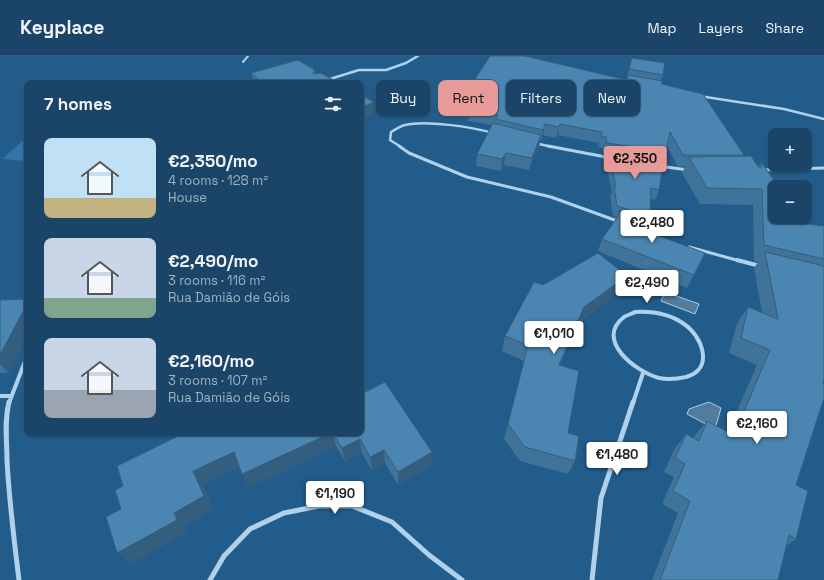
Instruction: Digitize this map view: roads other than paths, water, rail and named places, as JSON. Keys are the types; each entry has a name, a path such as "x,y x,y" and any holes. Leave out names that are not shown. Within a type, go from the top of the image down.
{"street":[{"path":"326,80 358,70 386,70 406,63 418,56"},
{"path":"693,95 784,109 824,119"},
{"path":"498,134 475,128 431,124 405,125 391,132 390,140 409,152 467,177 551,197 624,224"},
{"path":"529,142 567,151 613,158"},
{"path":"651,165 689,170"},
{"path":"759,170 824,168"},
{"path":"683,245 767,268"},
{"path":"635,312 664,314 679,321 691,330 700,341 704,353 703,362 697,372 685,378 670,380 643,373 623,358 616,347 613,335 616,325 624,317 635,312"},
{"path":"19,580 8,480 6,429 7,410 24,364"},
{"path":"592,580 601,498 643,373"},
{"path":"0,396 11,396"},
{"path":"210,580 224,556 250,528 284,513 319,506 352,506 392,522 428,555 462,580"}],"lane":[{"path":"243,62 248,56"}]}
